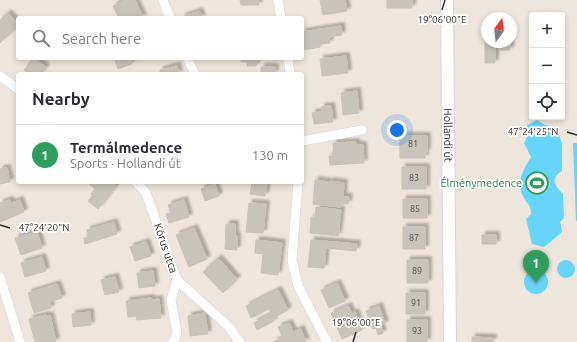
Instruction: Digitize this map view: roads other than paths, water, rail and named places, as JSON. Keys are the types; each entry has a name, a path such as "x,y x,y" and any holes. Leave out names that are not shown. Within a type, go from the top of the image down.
{"street":[{"path":"163,0 169,16"},
{"path":"278,0 281,16"},
{"name":"Hollandi út","path":"447,0 450,342"},
{"path":"188,60 194,72"},
{"path":"288,60 290,72"},
{"path":"0,76 16,88"},
{"path":"304,141 362,130"},
{"name":"Kórus utca","path":"138,184 146,193 177,280 172,300 177,333 173,342"},
{"path":"298,184 292,260 298,286 327,342"},
{"path":"0,277 20,342"},
{"path":"177,280 228,326 240,342"}],"water":[{"name":"Élménymedence","path":"537,120 545,125 556,128 562,143 562,171 556,177 555,182 557,188 563,194 564,218 560,222 562,232 544,247 532,244 526,219 531,214 530,209 520,187 521,177 531,157 524,143 529,133 527,125"},
{"path":"573,143 577,143 577,221 576,221"},
{"path":"566,260 572,263 575,269 572,275 566,278 560,275 557,269 560,263"},
{"path":"536,270 541,271 547,277 547,287 541,293 536,294 531,293 525,287 524,282 525,277 531,271"}],"place":[{"name":"Élménymedence","path":"537,183"},
{"name":"Termálmedence","path":"536,283"}]}
